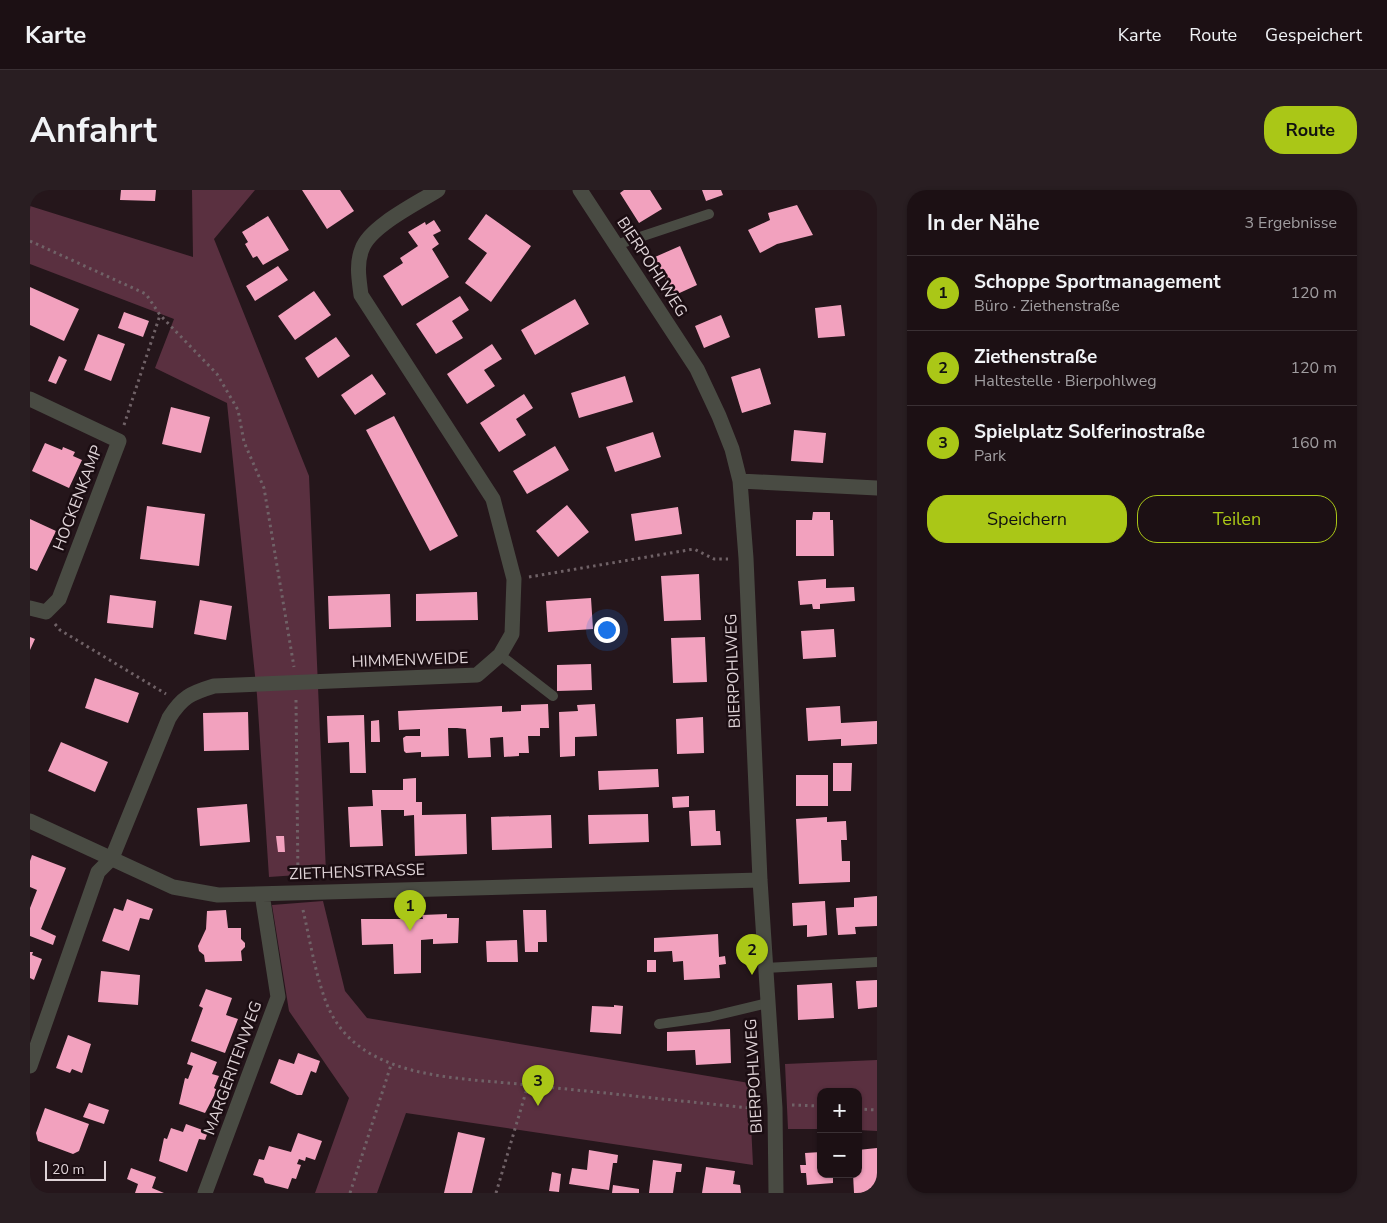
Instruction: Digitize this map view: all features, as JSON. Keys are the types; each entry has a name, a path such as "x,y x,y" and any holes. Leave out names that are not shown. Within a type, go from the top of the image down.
{"street":[{"name":"HIMMENWEIDE","path":"179,702 194,692 214,686 477,675 500,655 512,634 514,580 492,499 361,295 357,270 362,247 376,230 438,190"},
{"name":"BIERPOHLWEG","path":"580,190 697,369 719,416 740,480 746,558 760,880 775,1108 776,1193"},
{"name":"HOCKENKAMP","path":"30,399 119,441 59,599 46,612"},
{"path":"740,480 877,488"},
{"path":"30,608 46,612"},
{"path":"30,1066 98,872 112,858 169,718 179,702"},
{"name":"ZIETHENSTRASSE","path":"30,821 173,887 191,892 218,895 298,891 760,880"},
{"name":"MARGERITENWEG","path":"205,1193 278,997 262,894"}],"lane":[{"path":"616,245 710,214"},
{"path":"500,655 553,696"},
{"path":"765,968 877,962"},
{"path":"659,1024 709,1017 768,1003"}],"path":[{"path":"30,240 146,294 160,314 217,374 238,410 244,442 264,488 296,683 298,891 326,1002 335,1020 349,1040 391,1065 424,1072 752,1109 775,1108 797,1104 817,1106"},
{"path":"119,441 160,314"},
{"path":"514,580 694,549 714,559 746,558"},
{"path":"46,612 60,630 179,702"},
{"path":"350,1193 391,1065"},
{"path":"496,1193 528,1085"},
{"path":"862,1109 877,1110"}],"shaded area":[{"path":"192,190 255,190 214,239 309,476 326,873 269,877 257,695 227,403 155,368 174,319 30,264 30,206 193,257"},
{"path":"323,901 345,991 367,1018 749,1083 753,1165 406,1113 377,1193 315,1193 349,1098 289,1011 272,905"},
{"path":"877,1060 877,1131 862,1130 862,1088 817,1088 817,1129 788,1129 785,1064"}],"building":[{"path":"121,190 156,190 155,201 120,200"},
{"path":"302,190 340,190 354,211 327,229"},
{"path":"624,190 650,190 662,209 639,223 620,193"},
{"path":"702,190 721,190 723,195 706,201"},
{"path":"797,205 813,235 777,244 760,253 748,230 770,220 768,213"},
{"path":"486,214 531,246 491,302 465,283 487,253 468,239"},
{"path":"268,216 289,250 263,265 257,256 253,258 245,244 248,242 242,232"},
{"path":"434,220 441,231 433,235 439,244 432,249 449,277 402,306 383,276 403,263 400,258 418,246 408,232 425,222 426,225"},
{"path":"680,246 697,285 673,296 655,257"},
{"path":"278,266 288,280 255,301 246,286"},
{"path":"30,287 79,309 64,341 30,325"},
{"path":"314,291 331,315 295,340 278,316"},
{"path":"460,296 469,310 452,321 463,338 436,354 416,324"},
{"path":"575,299 589,324 535,355 521,330"},
{"path":"841,305 845,336 818,338 815,308"},
{"path":"124,312 149,321 143,337 118,328"},
{"path":"721,315 730,337 704,348 695,326"},
{"path":"98,334 125,344 111,381 84,370"},
{"path":"336,337 350,356 318,378 305,358"},
{"path":"492,344 502,359 484,370 495,386 467,404 447,374"},
{"path":"59,356 67,360 56,384 48,381"},
{"path":"760,368 771,404 742,413 731,377"},
{"path":"372,374 386,394 355,415 341,395"},
{"path":"625,376 633,402 579,418 571,393"},
{"path":"524,394 533,408 516,419 526,435 499,452 480,423"},
{"path":"171,407 210,417 201,453 162,444"},
{"path":"394,416 458,536 430,551 366,430"},
{"path":"794,430 826,433 823,463 791,461"},
{"path":"653,432 661,457 615,472 606,447"},
{"path":"45,443 62,450 63,447 75,452 73,456 82,460 69,488 32,471"},
{"path":"555,446 569,470 527,494 513,471"},
{"path":"567,505 589,532 558,557 536,531"},
{"path":"147,506 205,514 199,566 140,559"},
{"path":"678,507 682,534 635,541 631,514"},
{"path":"813,512 830,512 830,520 833,520 834,556 796,556 796,520 812,520"},
{"path":"30,519 56,531 37,571 30,568"},
{"path":"699,574 701,620 664,621 661,576"},
{"path":"826,579 826,588 854,587 855,601 820,604 820,609 813,609 812,604 800,605 798,581"},
{"path":"477,592 478,620 416,621 416,594"},
{"path":"390,594 391,627 329,629 328,596"},
{"path":"110,595 156,601 153,628 107,623"},
{"path":"591,598 593,629 548,632 546,601"},
{"path":"200,600 232,606 226,640 194,634"},
{"path":"834,629 836,657 803,659 801,631"},
{"path":"30,637 35,639 30,650"},
{"path":"705,637 707,682 673,683 671,638"},
{"path":"591,664 592,690 557,691 557,665"},
{"path":"95,678 139,693 128,723 85,708"},
{"path":"548,704 549,728 540,728 540,736 528,736 529,753 519,753 519,756 504,757 503,737 490,738 491,757 468,758 466,729 457,728 448,728 449,756 421,757 421,752 406,753 404,751 403,738 406,736 420,736 420,729 399,730 398,711 502,706 502,712 521,711 521,705"},
{"path":"595,704 597,736 575,737 575,756 560,757 559,712 578,711 577,705"},
{"path":"840,706 841,723 877,721 877,744 841,746 841,739 808,741 806,708"},
{"path":"248,712 249,750 204,751 203,713"},
{"path":"364,715 366,773 350,773 349,742 328,743 327,716"},
{"path":"703,717 704,753 677,754 676,719"},
{"path":"379,720 380,742 371,742 371,721"},
{"path":"61,742 108,762 95,792 48,771"},
{"path":"833,763 852,763 851,791 833,791"},
{"path":"658,769 659,787 599,790 598,771"},
{"path":"796,775 828,775 828,806 796,806"},
{"path":"416,778 416,802 422,802 422,815 466,814 467,854 415,856 414,815 404,816 404,810 381,810 383,846 350,847 348,807 373,806 372,790 403,790 403,779"},
{"path":"689,796 689,807 673,808 672,797"},
{"path":"247,804 250,842 200,846 197,808"},
{"path":"715,810 716,831 720,831 721,845 691,846 689,811"},
{"path":"648,814 649,842 589,844 588,815"},
{"path":"551,815 552,848 492,850 491,817"},
{"path":"827,817 827,822 846,821 847,840 841,840 842,861 850,861 850,882 799,884 796,819"},
{"path":"276,836 284,836 285,852 278,852"},
{"path":"32,855 66,868 41,929 56,936 53,945 30,936 30,908 37,890 30,887 30,861"},
{"path":"877,896 877,926 855,927 856,934 838,935 836,908 854,907 854,898"},
{"path":"127,899 153,909 149,920 140,918 129,951 102,941 114,908 123,911"},
{"path":"825,901 827,935 807,937 807,925 793,926 792,903"},
{"path":"226,910 228,928 241,928 241,939 245,943 245,947 241,951 242,961 205,962 204,955 199,951 198,946 206,929 207,911"},
{"path":"523,910 546,910 547,942 538,942 538,952 525,952"},
{"path":"447,914 447,918 459,918 458,943 433,944 433,939 421,940 421,973 394,974 393,944 362,945 361,919 423,919 422,915"},
{"path":"718,934 719,957 725,956 726,964 719,965 720,978 684,980 683,961 673,962 672,951 654,952 654,938"},
{"path":"517,940 518,962 487,962 486,941"},
{"path":"30,952 33,952 32,955 42,959 34,980 30,978"},
{"path":"647,960 656,960 656,972 647,972"},
{"path":"101,971 140,975 138,1005 98,1002"},
{"path":"877,980 877,1007 858,1009 856,981"},
{"path":"832,983 834,1018 798,1020 797,985"},
{"path":"206,989 232,998 226,1015 238,1019 225,1053 191,1041 203,1008 199,1006"},
{"path":"614,1005 623,1006 621,1034 590,1032 592,1006 614,1007"},
{"path":"730,1029 731,1063 696,1065 695,1050 667,1051 667,1032"},
{"path":"68,1035 91,1044 82,1073 72,1069 70,1073 56,1068"},
{"path":"191,1052 217,1062 212,1074 219,1076 214,1088 217,1090 205,1113 179,1104 185,1078 188,1079 193,1066 187,1064"},
{"path":"298,1053 320,1061 316,1073 311,1071 302,1095 297,1095 270,1083 279,1059 294,1064"},
{"path":"89,1103 109,1110 104,1124 83,1117"},
{"path":"45,1108 89,1124 79,1151 73,1154 38,1141 36,1133"},
{"path":"186,1124 208,1132 205,1140 199,1139 187,1172 159,1161 164,1138 167,1139 171,1128 183,1132"},
{"path":"458,1132 485,1138 472,1193 444,1193"},
{"path":"298,1133 322,1141 315,1160 306,1157 305,1161 299,1159 297,1164 301,1165 296,1179 292,1178 288,1189 265,1183 263,1178 253,1175 259,1159 264,1160 269,1146 291,1152"},
{"path":"877,1148 877,1193 854,1193 853,1178 862,1178 862,1150"},
{"path":"589,1150 618,1155 617,1163 613,1163 609,1190 569,1184 572,1168 587,1170"},
{"path":"817,1152 817,1178 833,1178 833,1183 807,1185 806,1173 801,1173 800,1165 806,1165 805,1153"},
{"path":"653,1160 682,1164 681,1172 676,1172 673,1193 649,1193"},
{"path":"706,1167 735,1171 733,1184 740,1185 741,1193 702,1193"},
{"path":"131,1168 156,1177 152,1188 164,1193 135,1193 138,1184 127,1179"},
{"path":"552,1172 561,1174 559,1192 549,1191"},
{"path":"613,1185 639,1189 639,1193 612,1193"}],"place":[{"name":"Schoppe Sportmanagement","path":"410,931"},
{"name":"Ziethenstraße","path":"752,975"},
{"name":"Spielplatz Solferinostraße","path":"538,1106"}]}
